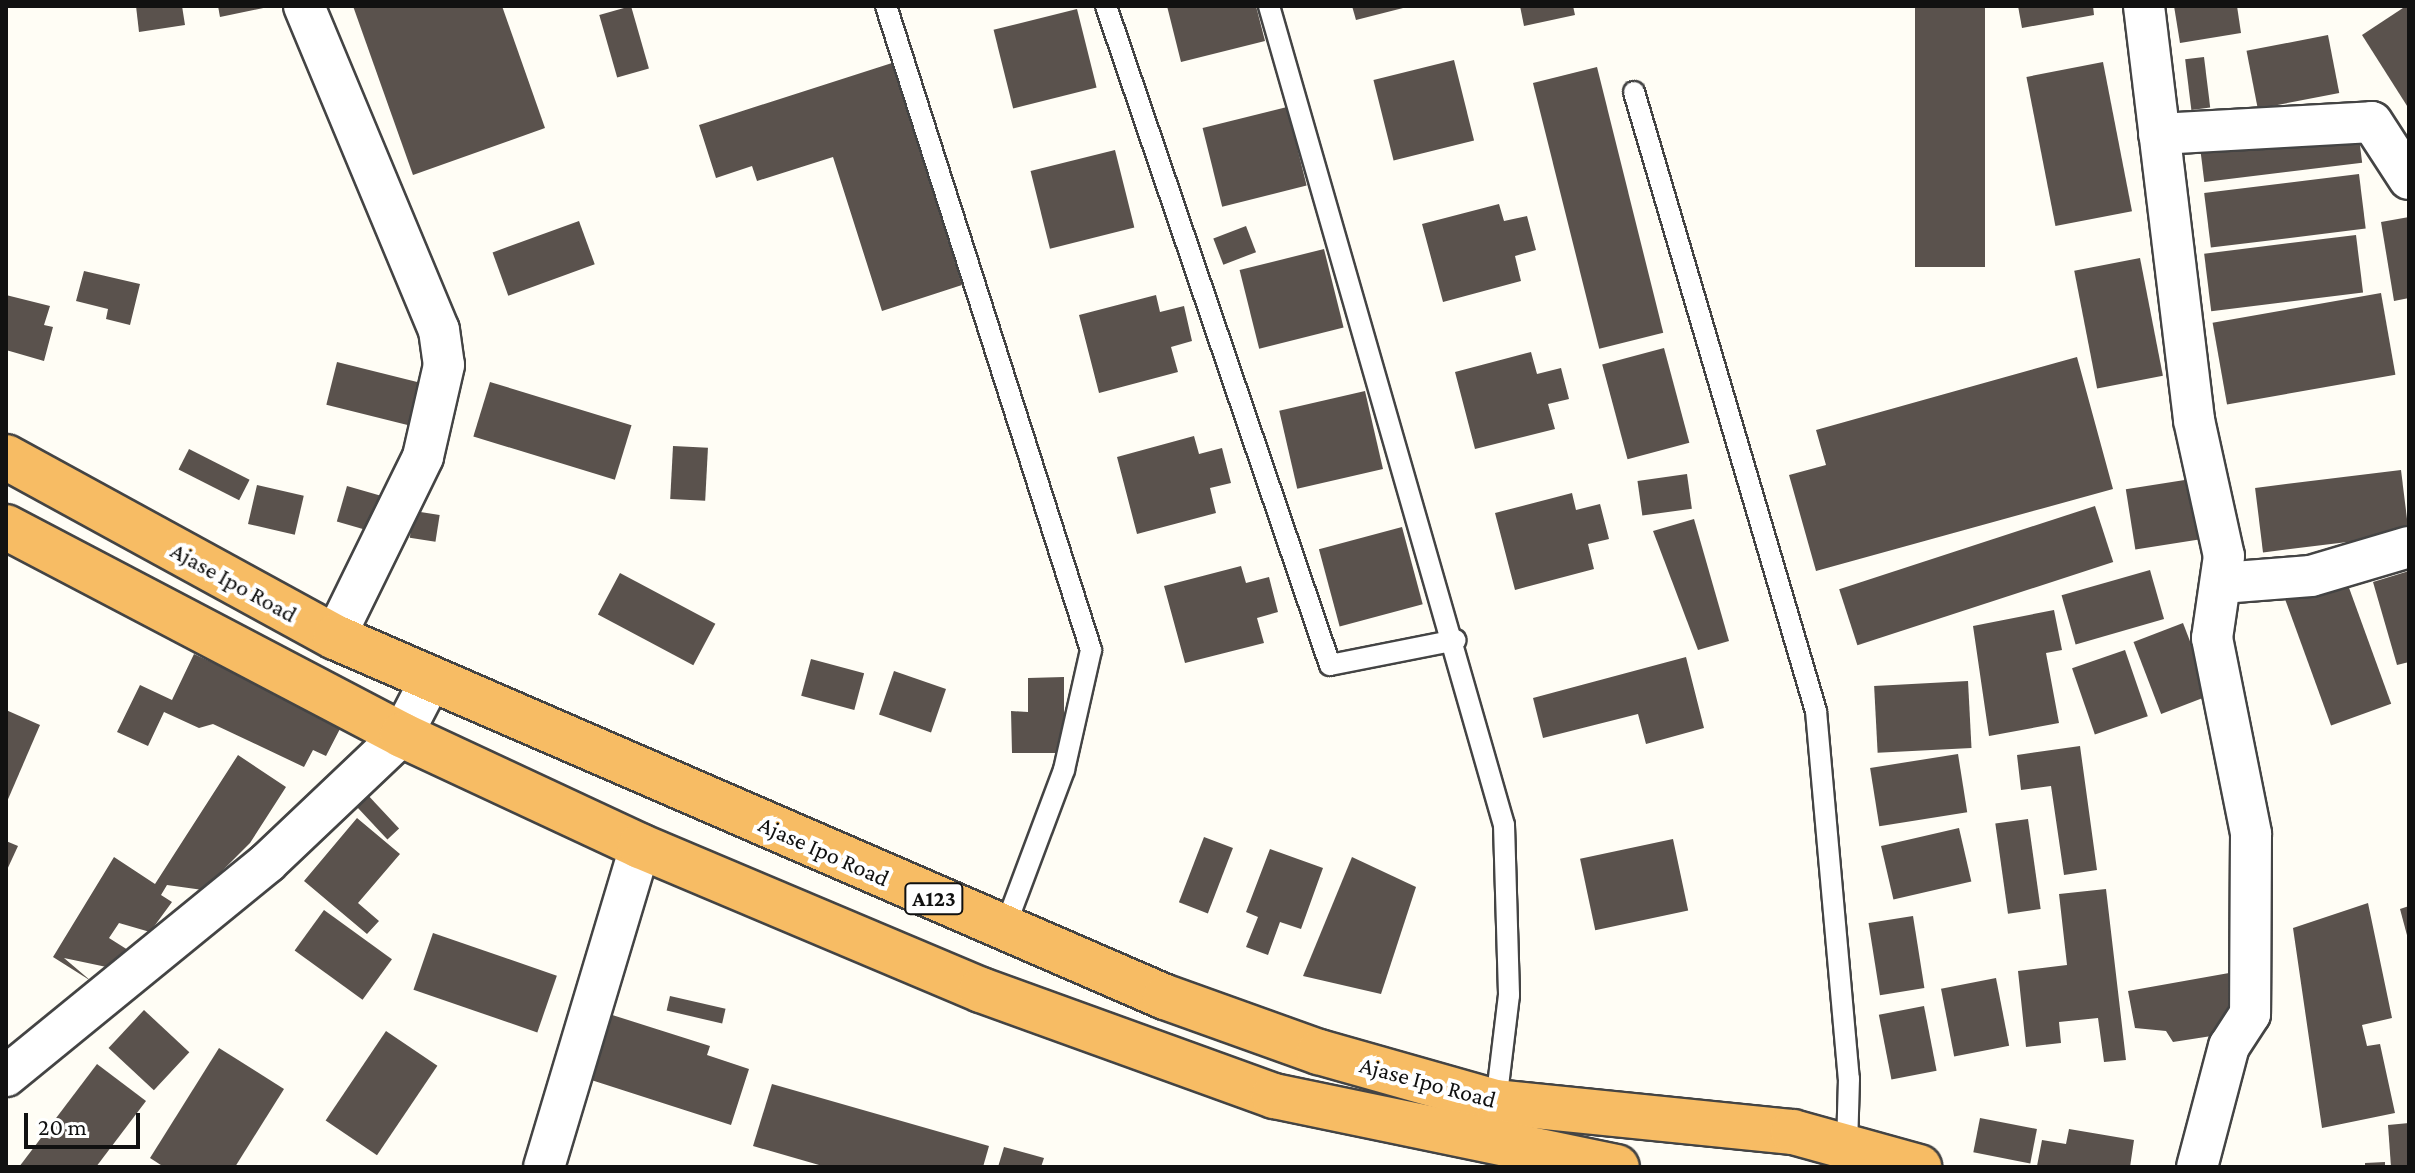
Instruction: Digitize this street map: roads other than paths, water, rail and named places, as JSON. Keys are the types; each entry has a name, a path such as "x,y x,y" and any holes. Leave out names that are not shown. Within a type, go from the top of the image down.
{"highway":[{"name":"Ajase Ipo Road","path":"6,457 335,637 1004,930 1319,1052 1496,1102 1793,1132 1919,1167"},
{"name":"Ajase Ipo Road","path":"6,527 402,735 640,846 981,990 1274,1096 1617,1167"}],"street":[{"path":"304,6 439,330 444,365 423,457 335,637"},
{"path":"2144,6 2194,420 2224,556 2212,638 2251,834 2250,1014 2229,1046 2197,1167"},
{"path":"2159,134 2372,122 2409,179"},
{"path":"2222,583 2311,576 2409,547"},
{"path":"6,1076 267,863 402,735 431,679"},
{"path":"544,1167 640,846"}],"lane":[{"path":"886,6 1091,650 1064,770 1004,930"},
{"path":"1106,6 1330,665 1456,640"},
{"path":"1269,6 1456,640 1504,825 1509,995 1496,1102"},
{"path":"1634,92 1816,711 1849,1079 1847,1147"}]}
